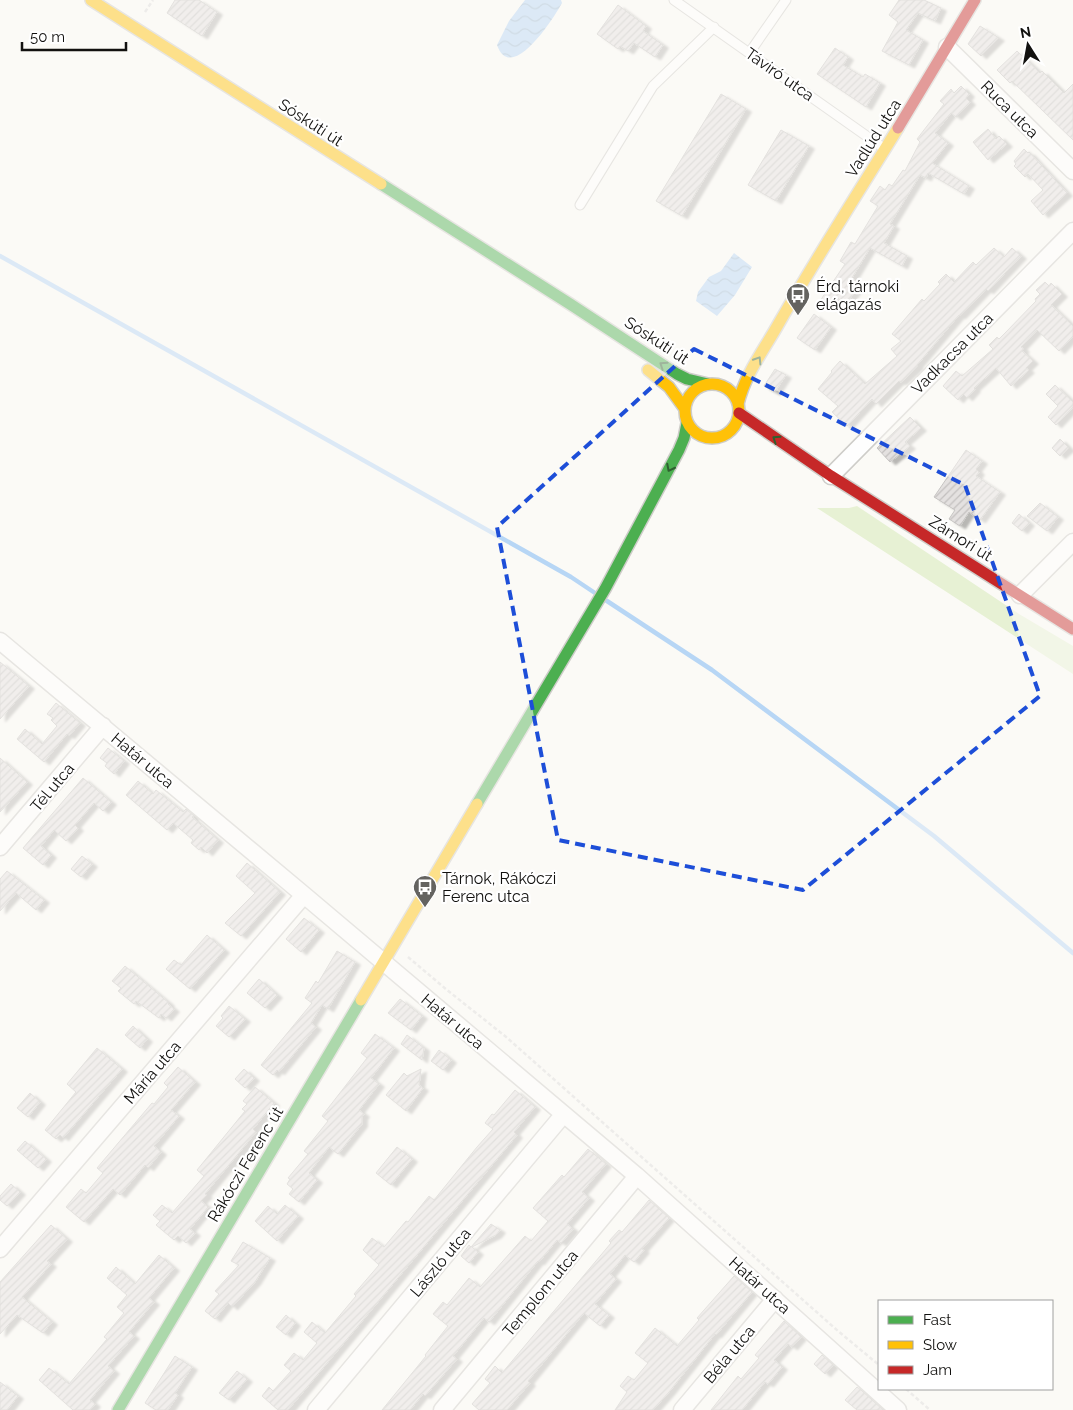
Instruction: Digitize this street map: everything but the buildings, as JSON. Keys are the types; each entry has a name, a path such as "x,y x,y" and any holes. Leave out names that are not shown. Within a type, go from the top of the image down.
{"street":[{"name":"Sóskúti út","path":"91,0 677,374 688,379 712,384"},
{"name":"Vadlúd utca","path":"739,408 741,388 769,342 796,291 975,0"},
{"name":"Ruca utca","path":"947,46 1073,171"},
{"name":"Vadkacsa utca","path":"831,476 1073,230"},
{"name":"Sóskúti út","path":"514,270 591,325 668,385 685,409"},
{"name":"Vadlúd utca","path":"749,352 796,291"},
{"path":"634,538 684,438 687,423 685,409 690,395 701,386 712,384 730,373"},
{"path":"712,384 732,393 739,408 734,427 723,436"},
{"name":"Zámori út","path":"739,408 831,476 1073,629"},
{"path":"687,423 696,434 710,438 736,437"},
{"path":"698,450 710,438"},
{"name":"Zámori út","path":"776,452 803,466 831,476"},
{"path":"634,538 677,478"},
{"name":"Rákóczi Ferenc út","path":"118,1410 594,609 634,538"},
{"path":"1020,595 1073,542"},
{"name":"Határ utca","path":"0,641 637,1176 898,1410"},
{"name":"Tél utca","path":"0,847 103,726"},
{"name":"Mária utca","path":"0,1250 304,895"},
{"name":"László utca","path":"316,1410 563,1115"},
{"name":"Templom utca","path":"442,1410 637,1176"},
{"name":"Béla utca","path":"682,1410 775,1299"}],"lane":[{"name":"Táviró utca","path":"674,0 885,149"},
{"path":"750,52 786,0"},
{"path":"580,205 653,86 714,27"}],"path":[{"path":"147,9 153,0"},
{"path":"396,940 447,990 505,1036 838,1331 878,1364"},
{"path":"907,1390 930,1410"}],"highlighted area":[{"path":"694,349 965,485 1040,696 803,890 558,840 497,527"}],"green space":[{"path":"857,506 1019,614 1073,646 1073,674 817,508 849,508"}],"water":[{"path":"525,0 561,0 562,3 532,45 522,53 512,57 503,55 497,45 509,21"},
{"path":"734,253 752,267 735,295 717,316 696,301 698,292 709,277 721,271"}],"waterway":[{"path":"0,256 571,577 595,593"},
{"path":"607,601 712,670 934,836 1073,953"}],"traffic: fast":[{"path":"381,184 677,374 687,379 708,384"},
{"path":"477,804 605,589 679,450 687,423"},
{"path":"118,1410 361,1000"}],"traffic: slow":[{"path":"91,0 381,184"},
{"path":"738,404 745,382 756,362 898,128"},
{"path":"648,370 669,387 685,409"},
{"path":"712,384 722,386 731,392 737,401 739,411 737,421 731,430 722,436 712,438 702,436 693,430 687,421 685,411 687,401 693,392 702,386 712,384"},
{"path":"361,1000 477,804"}],"traffic: jam":[{"path":"898,128 975,0"},
{"path":"739,413 831,476 1073,629"}],"place":[{"name":"Érd, tárnoki elágazás","path":"798,316"},
{"name":"Tárnok, Rákóczi Ferenc utca","path":"425,908"}]}
